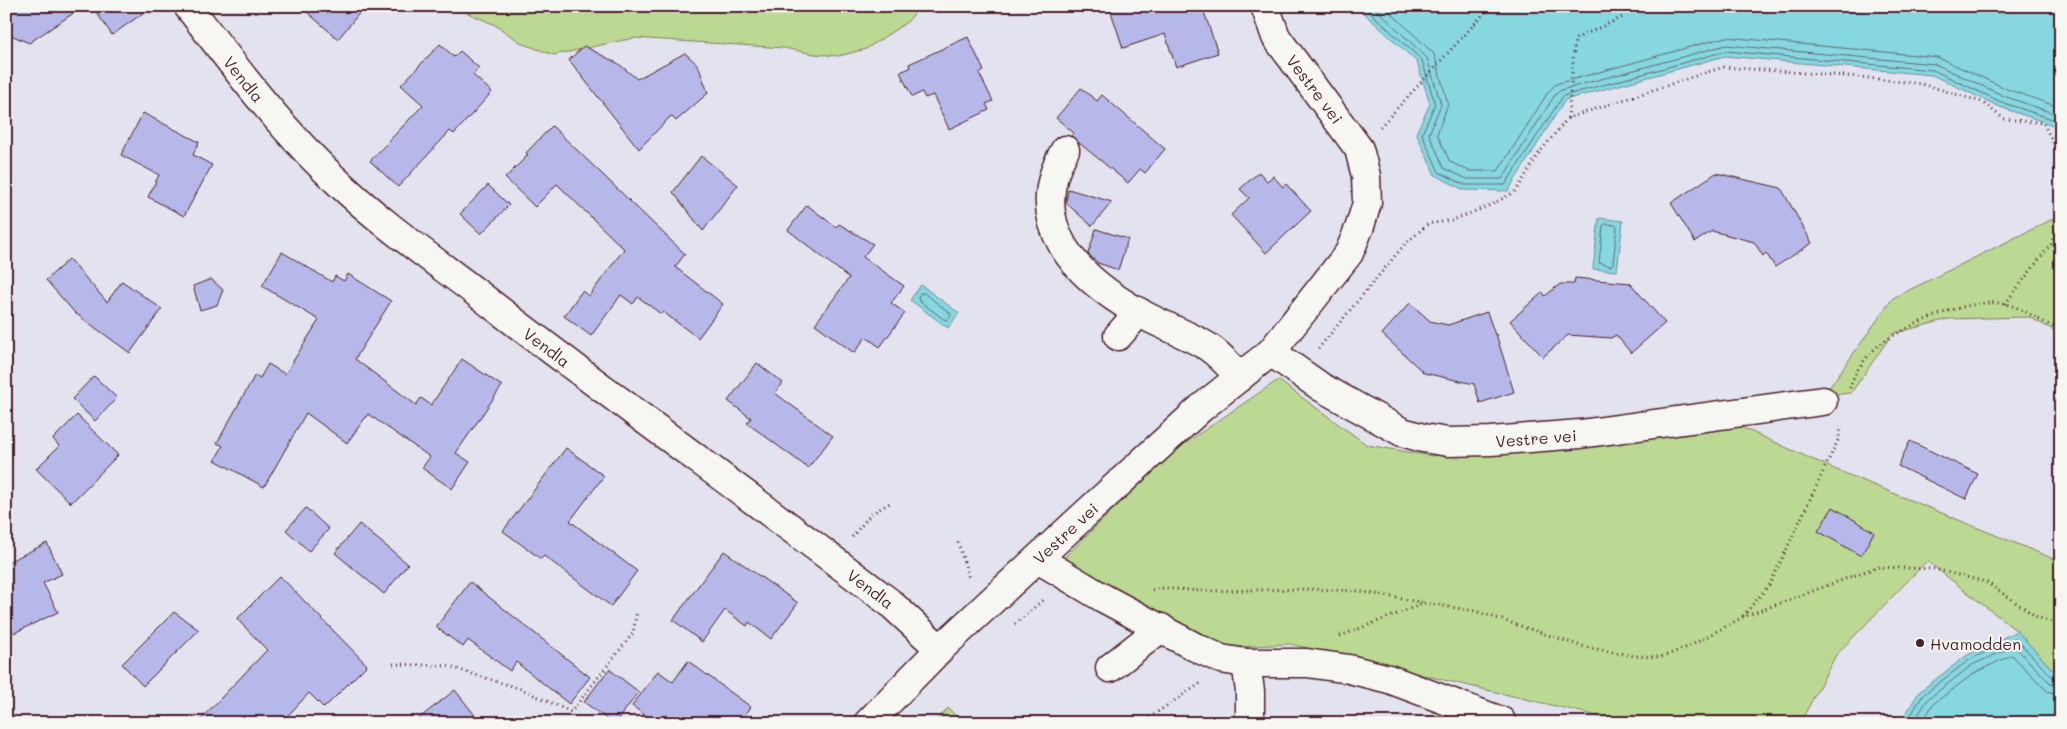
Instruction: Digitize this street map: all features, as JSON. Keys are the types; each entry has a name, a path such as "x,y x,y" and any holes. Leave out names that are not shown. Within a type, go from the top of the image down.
{"street":[{"name":"Vendla","path":"188,6 227,58 277,118 341,186 518,324 888,602 940,649"},
{"name":"Vestre vei","path":"868,723 940,649 1201,408 1271,352 1349,252 1367,203 1366,176 1359,149 1276,37 1265,6"},
{"path":"1065,150 1054,168 1048,203 1057,235 1076,265 1094,282 1138,312 1205,345 1240,377"},
{"path":"1118,336 1138,312"},
{"name":"Vestre vei","path":"1271,352 1329,392 1402,432 1422,438 1448,442 1491,441 1580,434 1832,410"},
{"path":"1038,559 1102,598 1221,659 1246,663 1307,663 1349,669 1389,679 1501,721"},
{"path":"1110,668 1161,628"},
{"path":"1246,663 1250,691 1250,723"}],"path":[{"path":"1359,149 1491,6"},
{"path":"1538,6 1546,12"},
{"path":"1568,118 1575,39 1623,17"},
{"path":"1298,372 1404,244 1428,224 1453,220 1491,205 1516,191 1539,153 1568,118 1723,67 1859,77 1922,84 1982,102 2004,119 2043,123 2061,157"},
{"path":"2005,304 2051,244 2061,213"},
{"path":"1849,390 1857,370 1882,343 1941,314 1961,307 1982,302 2005,304 2019,308 2052,327 2061,329"},
{"path":"1743,617 1770,584 1840,438 1832,410"},
{"path":"847,544 871,514 890,503"},
{"path":"958,542 970,585"},
{"path":"1102,598 1163,588 1202,591 1309,589 1358,591 1425,604 1475,611 1581,646 1634,656 1661,657 1688,647 1743,617 1877,567 1934,569 1986,582 2037,617 2061,625"},
{"path":"1307,663 1333,639 1425,604"},
{"path":"393,664 448,666 521,689 571,712 633,633 637,611"},
{"path":"1141,723 1196,684 1204,683"}],"green space":[{"path":"452,6 921,6 907,22 866,49 839,56 814,54 784,48 634,38 554,55 523,44 495,25"},
{"path":"2061,215 2061,334 2029,317 1948,319 1892,334 1851,393 1824,395 1893,298"},
{"path":"1278,380 1367,445 1432,456 1734,424 1832,468 2061,562 2061,679 2017,631 1927,561 1836,655 1800,723 1628,723 1290,644 1220,648 1062,560 1168,455"},
{"path":"948,708 963,723 934,723"}],"water":[{"path":"1356,6 2061,6 2061,128 2000,107 1932,75 1725,56 1565,100 1508,191 1464,190 1435,175 1416,133 1430,104 1417,62"},
{"path":"1599,218 1623,221 1617,271 1593,269"},
{"path":"921,285 959,313 948,328 910,300"},
{"path":"2017,631 2061,679 2061,723 1900,723 1919,692 1966,656"}],"building":[{"path":"6,6 84,6 29,43 6,33"},
{"path":"92,6 153,6 112,35"},
{"path":"300,6 365,6 338,39"},
{"path":"1109,6 1202,6 1218,53 1176,67 1165,34 1123,48"},
{"path":"968,37 984,71 979,73 993,101 986,104 989,110 949,129 933,95 925,98 922,92 912,97 900,72 910,68 909,64"},
{"path":"440,44 454,57 460,51 479,68 473,75 492,92 454,134 450,131 398,187 370,161 423,105 401,85"},
{"path":"584,46 619,64 637,79 685,53 698,65 708,93 676,121 671,116 639,149 569,60"},
{"path":"1081,88 1097,101 1102,95 1165,149 1145,173 1140,169 1128,183 1071,136 1074,133 1056,118"},
{"path":"143,113 199,142 193,155 212,165 184,216 148,197 159,175 121,155"},
{"path":"552,126 685,254 675,267 723,304 698,338 663,312 661,314 638,297 633,304 621,295 591,336 564,316 582,291 589,296 624,249 557,184 535,207 505,178 528,155 526,153"},
{"path":"701,156 738,185 703,231 673,192"},
{"path":"1259,172 1267,181 1273,176 1283,187 1286,184 1311,211 1266,253 1231,215 1249,198 1240,189"},
{"path":"1716,173 1781,188 1812,243 1775,267 1766,253 1763,256 1754,242 1712,231 1695,242 1671,203"},
{"path":"488,185 509,205 481,234 460,214"},
{"path":"1068,189 1112,202 1092,226 1066,203"},
{"path":"807,205 836,227 839,224 873,244 863,257 904,286 891,303 905,313 880,347 866,337 854,353 815,324 849,278 788,230"},
{"path":"1096,229 1128,239 1118,270 1098,263 1088,254"},
{"path":"282,252 332,282 335,276 344,281 348,274 391,301 355,359 416,405 421,398 431,405 462,359 502,386 456,453 470,462 452,489 422,468 430,457 368,414 347,443 306,413 264,487 215,460 223,446 217,443 255,375 260,378 268,364 285,374 319,320 262,286"},
{"path":"69,259 107,302 122,281 162,309 130,353 75,313 46,280"},
{"path":"1575,278 1630,283 1665,323 1631,353 1616,335 1611,338 1568,335 1543,357 1510,321 1543,292 1545,296 1560,284 1574,284"},
{"path":"211,279 223,290 217,305 200,310 193,286"},
{"path":"1410,303 1430,321 1448,325 1487,312 1514,392 1480,403 1474,384 1424,373 1382,334"},
{"path":"757,363 783,383 775,393 833,436 808,468 747,423 751,418 728,401"},
{"path":"94,376 117,398 95,421 72,399"},
{"path":"77,415 118,455 71,503 36,469 59,446 53,439"},
{"path":"1910,441 1978,474 1966,499 1898,466"},
{"path":"566,448 604,476 570,521 637,571 611,606 544,556 541,559 503,531"},
{"path":"1833,507 1874,532 1861,556 1818,531"},
{"path":"306,508 329,529 309,551 286,530"},
{"path":"359,524 408,564 384,594 335,553"},
{"path":"47,543 62,574 43,583 58,612 14,633 6,617 6,563"},
{"path":"724,551 798,603 771,639 749,622 747,626 725,610 702,642 673,620"},
{"path":"280,576 367,665 324,708 309,693 281,723 197,723 267,650 237,619"},
{"path":"470,582 590,677 569,704 516,662 510,671 468,640 463,647 436,627"},
{"path":"174,612 199,630 143,686 122,664"},
{"path":"688,661 751,707 739,723 656,723 632,706 658,671 673,682"},
{"path":"609,669 639,692 615,723 612,723 584,702"},
{"path":"455,690 481,723 413,723"}],"place":[{"name":"Hvamodden","path":"1920,643"}]}
